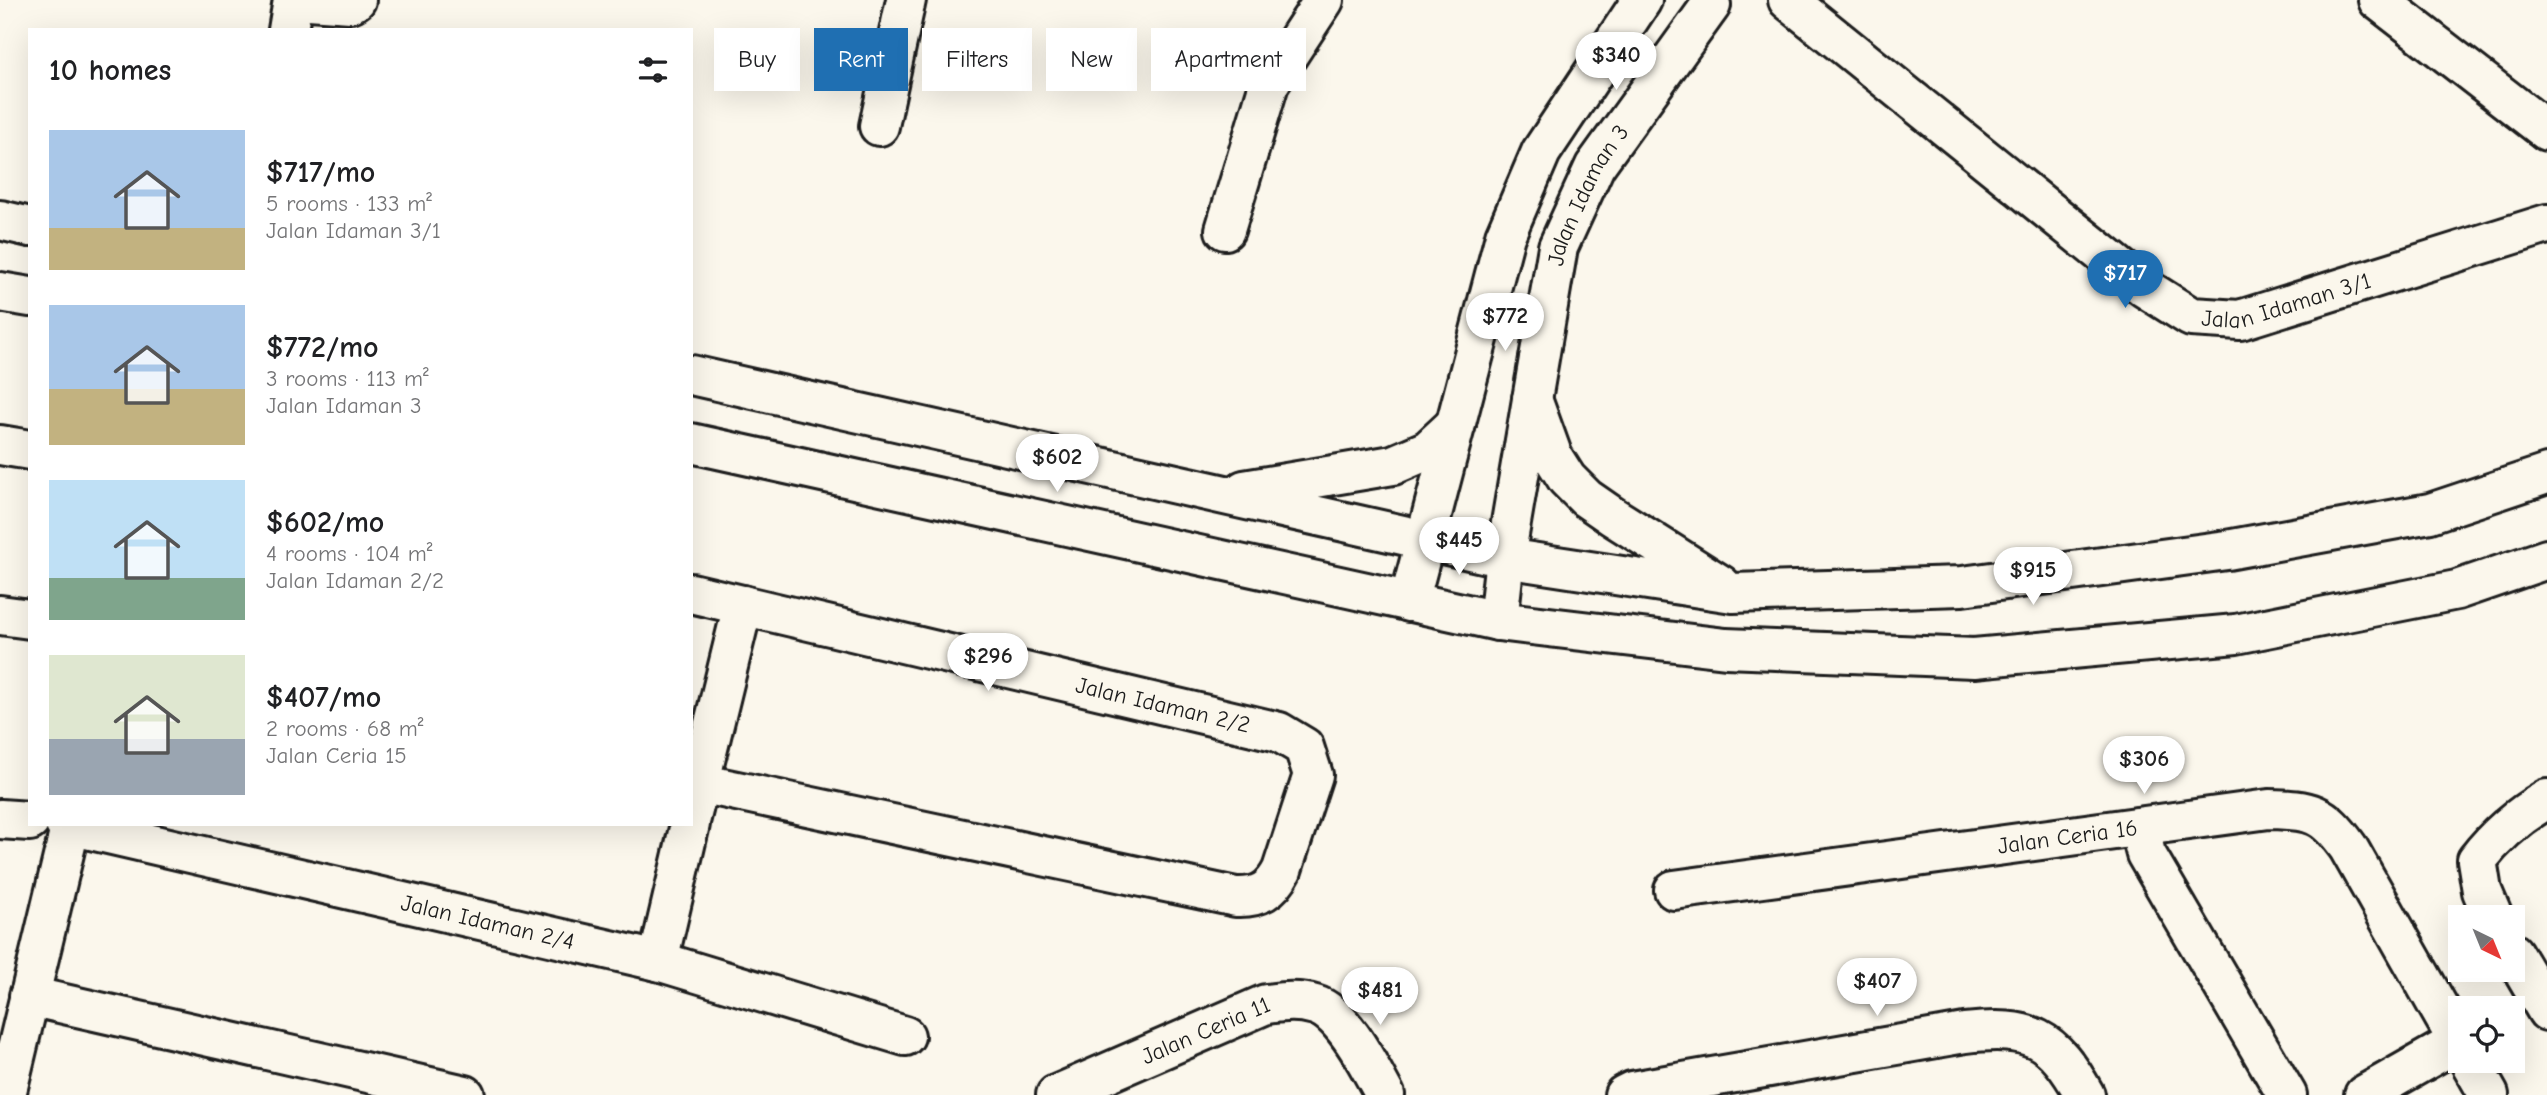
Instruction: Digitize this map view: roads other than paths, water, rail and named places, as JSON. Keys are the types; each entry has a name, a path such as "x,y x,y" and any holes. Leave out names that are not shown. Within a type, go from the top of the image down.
{"street":[{"path":"288,28 293,0"},
{"path":"309,0 351,3 356,0"},
{"path":"879,126 906,0"},
{"path":"1225,230 1269,84 1324,0"},
{"path":"1409,602 1505,236 1541,152 1642,0"},
{"name":"Jalan Idaman 3/1","path":"1788,0 2145,288 2191,317 2241,320 2547,224"},
{"path":"2378,0 2547,131"},
{"name":"Jalan Idaman 3","path":"1498,621 1505,558 1558,247 1595,166 1715,2"},
{"path":"0,220 28,227"},
{"path":"693,374 1505,558 1733,593 1962,586 2227,550 2430,513 2547,474"},
{"path":"1532,399 1553,457 1567,479 1586,498 1733,593"},
{"path":"1225,494 1393,465 1428,450 1455,424"},
{"path":"693,443 1498,621 1726,648 1974,658 2236,634 2458,590 2547,559"},
{"path":"0,445 28,450"},
{"name":"Jalan Idaman 2/2","path":"693,593 1279,732 1304,747 1313,775 1276,883 1251,897 1236,897 696,781"},
{"path":"696,781 743,605"},
{"path":"0,615 28,619"},
{"path":"2488,905 2482,891 2477,860 2496,835 2524,812 2547,799"},
{"name":"Jalan Ceria 16","path":"1674,890 2269,809 2295,810 2316,814 2334,827 2448,1023"},
{"path":"0,819 28,821"},
{"path":"6,1095 71,826"},
{"name":"Jalan Idaman 2/4","path":"75,826 658,961 905,1035"},
{"path":"658,961 690,826"},
{"path":"2139,827 2146,855 2287,1095"},
{"path":"2525,973 2547,1011"},
{"path":"29,996 465,1095"},
{"name":"Jalan Ceria 11","path":"1056,1095 1266,1004 1295,1000 1319,1005 1338,1021 1354,1040 1385,1095"},
{"path":"1625,1095 1645,1089 1998,1029 2025,1033 2050,1045 2070,1068 2085,1095"},
{"path":"2364,1095 2448,1056"},
{"name":"Jalan Ceria 16","path":"2477,1073 2489,1095"}]}
